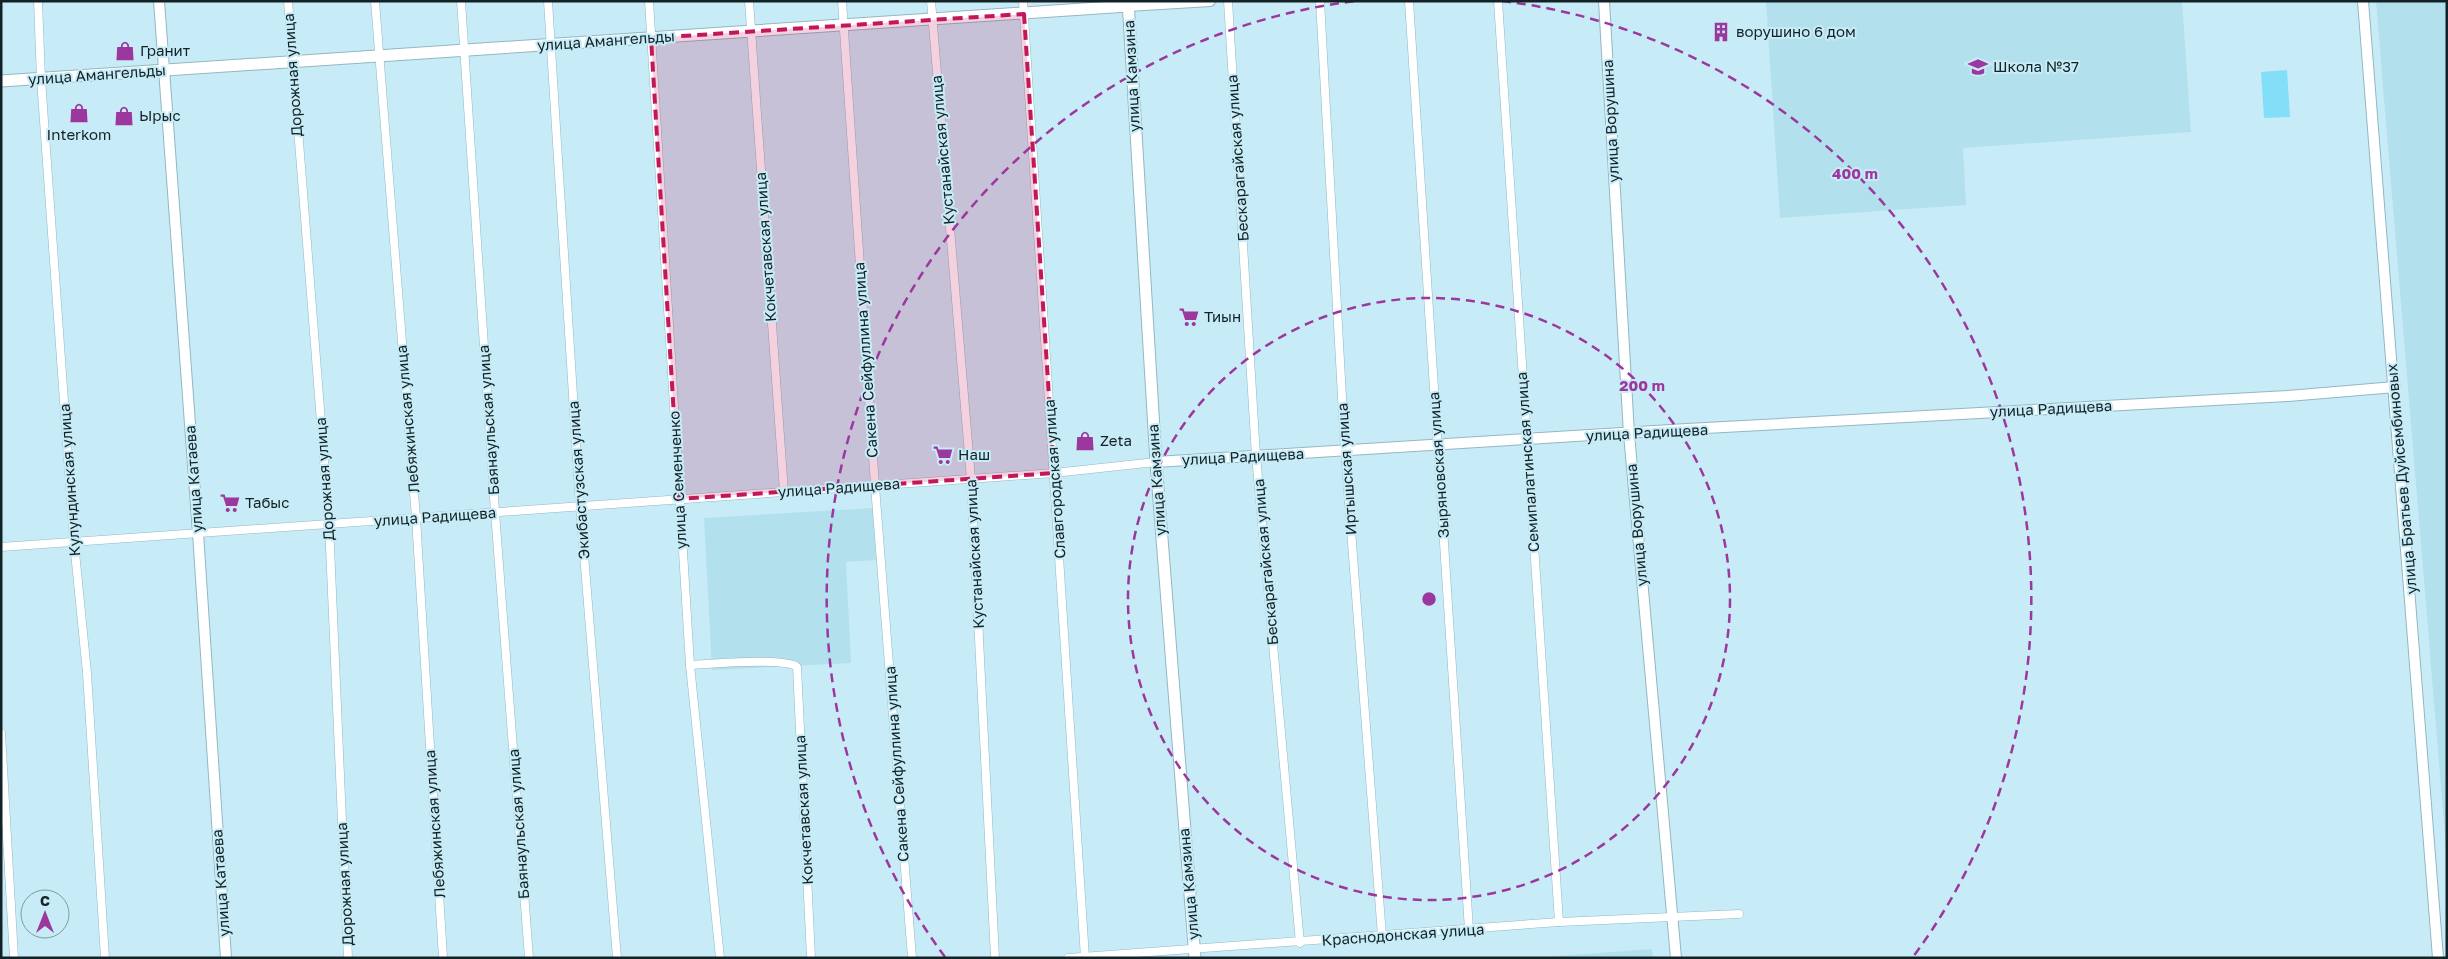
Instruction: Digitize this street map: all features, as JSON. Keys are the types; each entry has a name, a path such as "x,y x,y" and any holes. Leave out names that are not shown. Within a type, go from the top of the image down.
{"main road":[{"name":"улица Амангельды","path":"1,81 932,18 1024,14 1128,4"},
{"name":"улица Камзина","path":"1128,4 1156,462 1195,954"}],"street":[{"name":"Кулундинская улица","path":"38,1 41,79 74,542 87,673 105,958"},
{"name":"улица Катаева","path":"159,1 198,533 226,958"},
{"name":"Дорожная улица","path":"288,1 329,524 348,958"},
{"name":"Лебяжинская улица","path":"375,1 416,518 443,958"},
{"name":"Баянаульская улица","path":"461,1 494,512 529,958"},
{"name":"Экибастузская улица","path":"548,1 580,506 617,958"},
{"name":"улица Семенченко","path":"649,1 690,665 720,958"},
{"name":"Кокчетавская улица","path":"748,1 784,492"},
{"name":"Сакена Сейфуллина улица","path":"842,1 875,486 912,958"},
{"name":"Кустанайская улица","path":"931,1 971,479 995,958"},
{"name":"Славгородская улица","path":"1023,1 1085,957"},
{"name":"улица Амангельды","path":"1128,4 1210,1"},
{"name":"Бескарагайская улица","path":"1228,1 1256,456 1300,943"},
{"name":"Иртышская улица","path":"1320,1 1345,451 1382,936"},
{"name":"Зыряновская улица","path":"1409,1 1469,930"},
{"name":"Семипалатинская улица","path":"1498,1 1559,922"},
{"name":"улица Ворушина","path":"1604,1 1629,434 1676,958"},
{"name":"улица Братьев Дуйсембиновых","path":"2364,1 2438,958"},
{"name":"улица Радищева","path":"1,547 1054,473 1156,462 2288,396 2395,388"},
{"name":"Кокчетавская улица","path":"690,665 777,662 792,663 796,667 811,958"},
{"path":"1,732 14,958"},
{"name":"Краснодонская улица","path":"1068,958 1195,954 1300,943 1559,922 1738,914"}],"highlighted area":[{"path":"1024,14 1054,473 679,499 651,38"}],"shaded area":[{"name":"Школа №37","path":"1766,1 2182,1 2191,132 1963,148 1966,205 1780,218"},
{"path":"2376,1 2447,1 2447,859"},
{"path":"2287,70 2290,117 2264,118 2261,72"},
{"path":"873,508 876,560 846,562 851,663 712,670 704,518"},
{"path":"1652,949 1653,958 1531,958"}],"place":[{"name":"ворушино 6 дом","path":"1721,32"},
{"name":"Гранит","path":"125,51"},
{"name":"Школа №37","path":"1978,67"},
{"name":"Interkom","path":"79,113"},
{"name":"Ырыс","path":"124,116"},
{"name":"Тиын","path":"1189,317"},
{"name":"Zeta","path":"1085,441"},
{"name":"Наш","path":"943,455"},
{"name":"Табыс","path":"230,503"}]}
